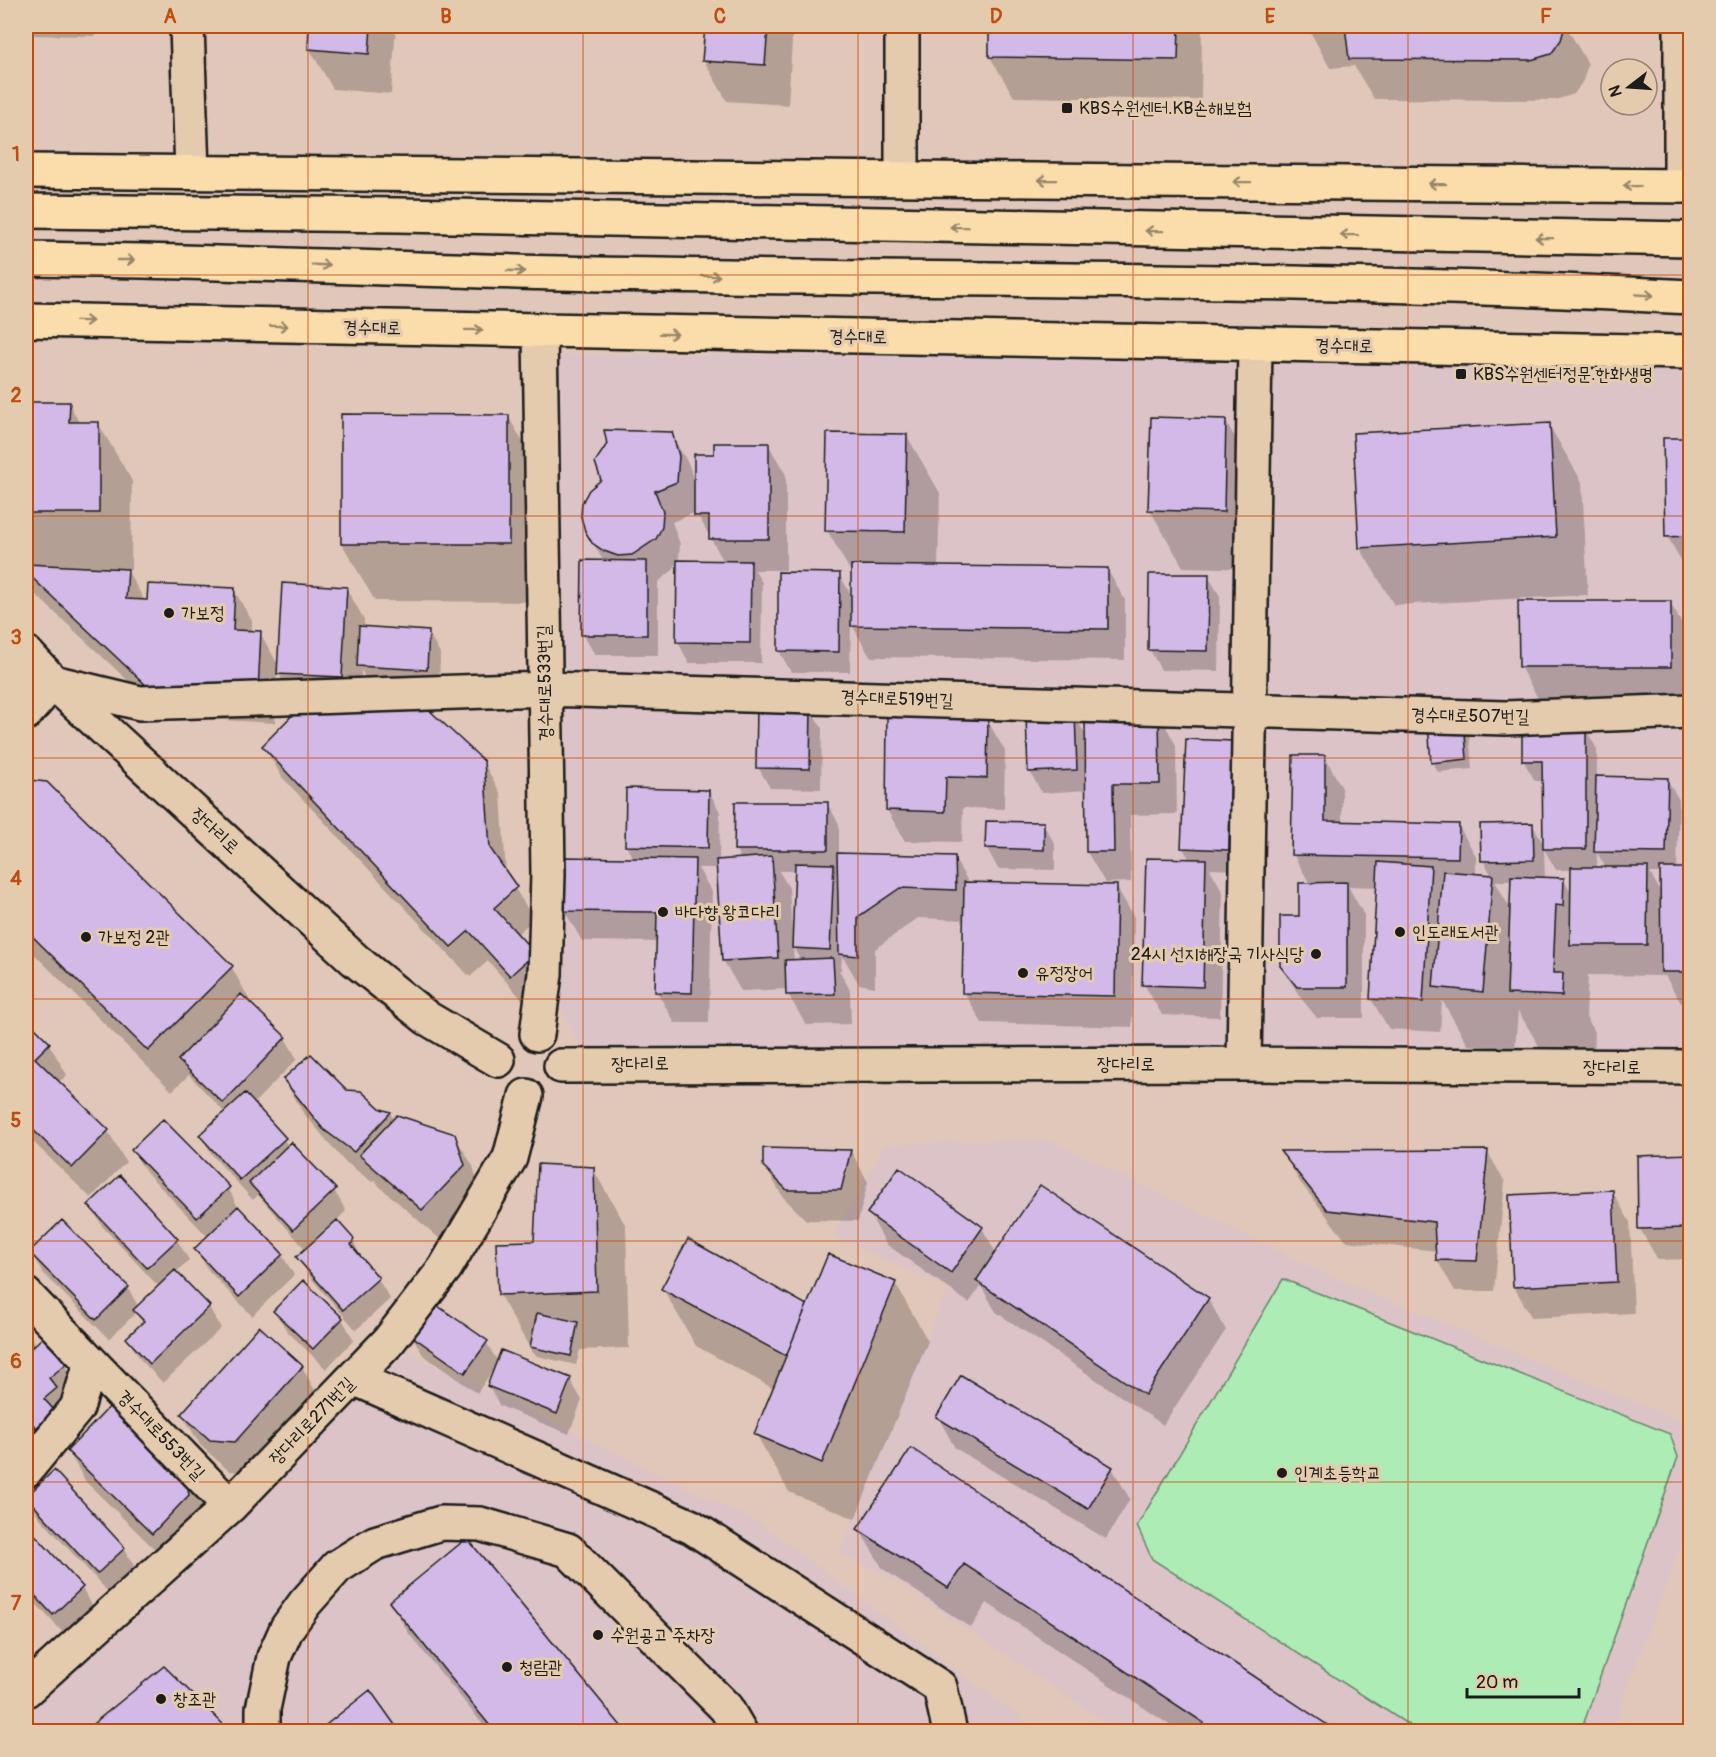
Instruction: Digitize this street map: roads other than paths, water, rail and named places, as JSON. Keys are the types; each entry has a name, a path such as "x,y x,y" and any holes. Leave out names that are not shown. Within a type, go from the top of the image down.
{"main road":[{"path":"26,171 1686,186"},
{"path":"26,211 399,215 1602,240 1690,239"},
{"path":"26,260 148,260 659,275 1075,279 1599,292 1690,297"},
{"name":"경수대로","path":"26,320 540,332 1690,352"}],"street":[{"path":"187,26 192,172"},
{"path":"902,26 902,178"},
{"path":"1681,26 1686,186"},
{"name":"경수대로533번길","path":"537,1034 546,963 540,332"},
{"path":"1244,1064 1255,344"},
{"name":"장다리로","path":"26,653 53,682 355,960 427,1018 498,1060"},
{"path":"26,713 53,682 141,703 545,689"},
{"name":"경수대로519번길","path":"545,689 1250,710"},
{"name":"경수대로507번길","path":"1250,710 1505,718 1690,711"},
{"path":"537,1034 554,1046 561,1066 553,1085 536,1096 526,1096 508,1088 498,1071 498,1060 507,1042 516,1036 537,1034"},
{"name":"장다리로","path":"561,1066 1244,1064 1690,1067"},
{"name":"장다리로271번길","path":"26,1690 231,1506 388,1342 446,1268 510,1158 526,1096"},
{"name":"경수대로553번길","path":"26,1295 231,1506"},
{"path":"26,1470 77,1408 91,1363"},
{"path":"354,1378 692,1527 940,1687 951,1731"},
{"path":"263,1731 263,1709 274,1657 287,1628 337,1566 375,1543 441,1523 480,1524 568,1550 726,1708 740,1731"}],"place":[{"name":"KBS수원센터.KB손해보험","path":"1067,108"},
{"name":"KBS수원센터정문.한화생명","path":"1461,374"},
{"name":"가보정","path":"169,613"},
{"name":"바다향 왕코다리","path":"663,912"},
{"name":"인도래도서관","path":"1400,932"},
{"name":"가보정 2관","path":"86,937"},
{"name":"24시 선지해장국 기사식당","path":"1316,954"},
{"name":"유정장어","path":"1023,973"},
{"name":"인계초등학교","path":"1282,1473"},
{"name":"수원공고 주차장","path":"598,1635"},
{"name":"청람관","path":"507,1667"},
{"name":"창조관","path":"161,1699"}]}
